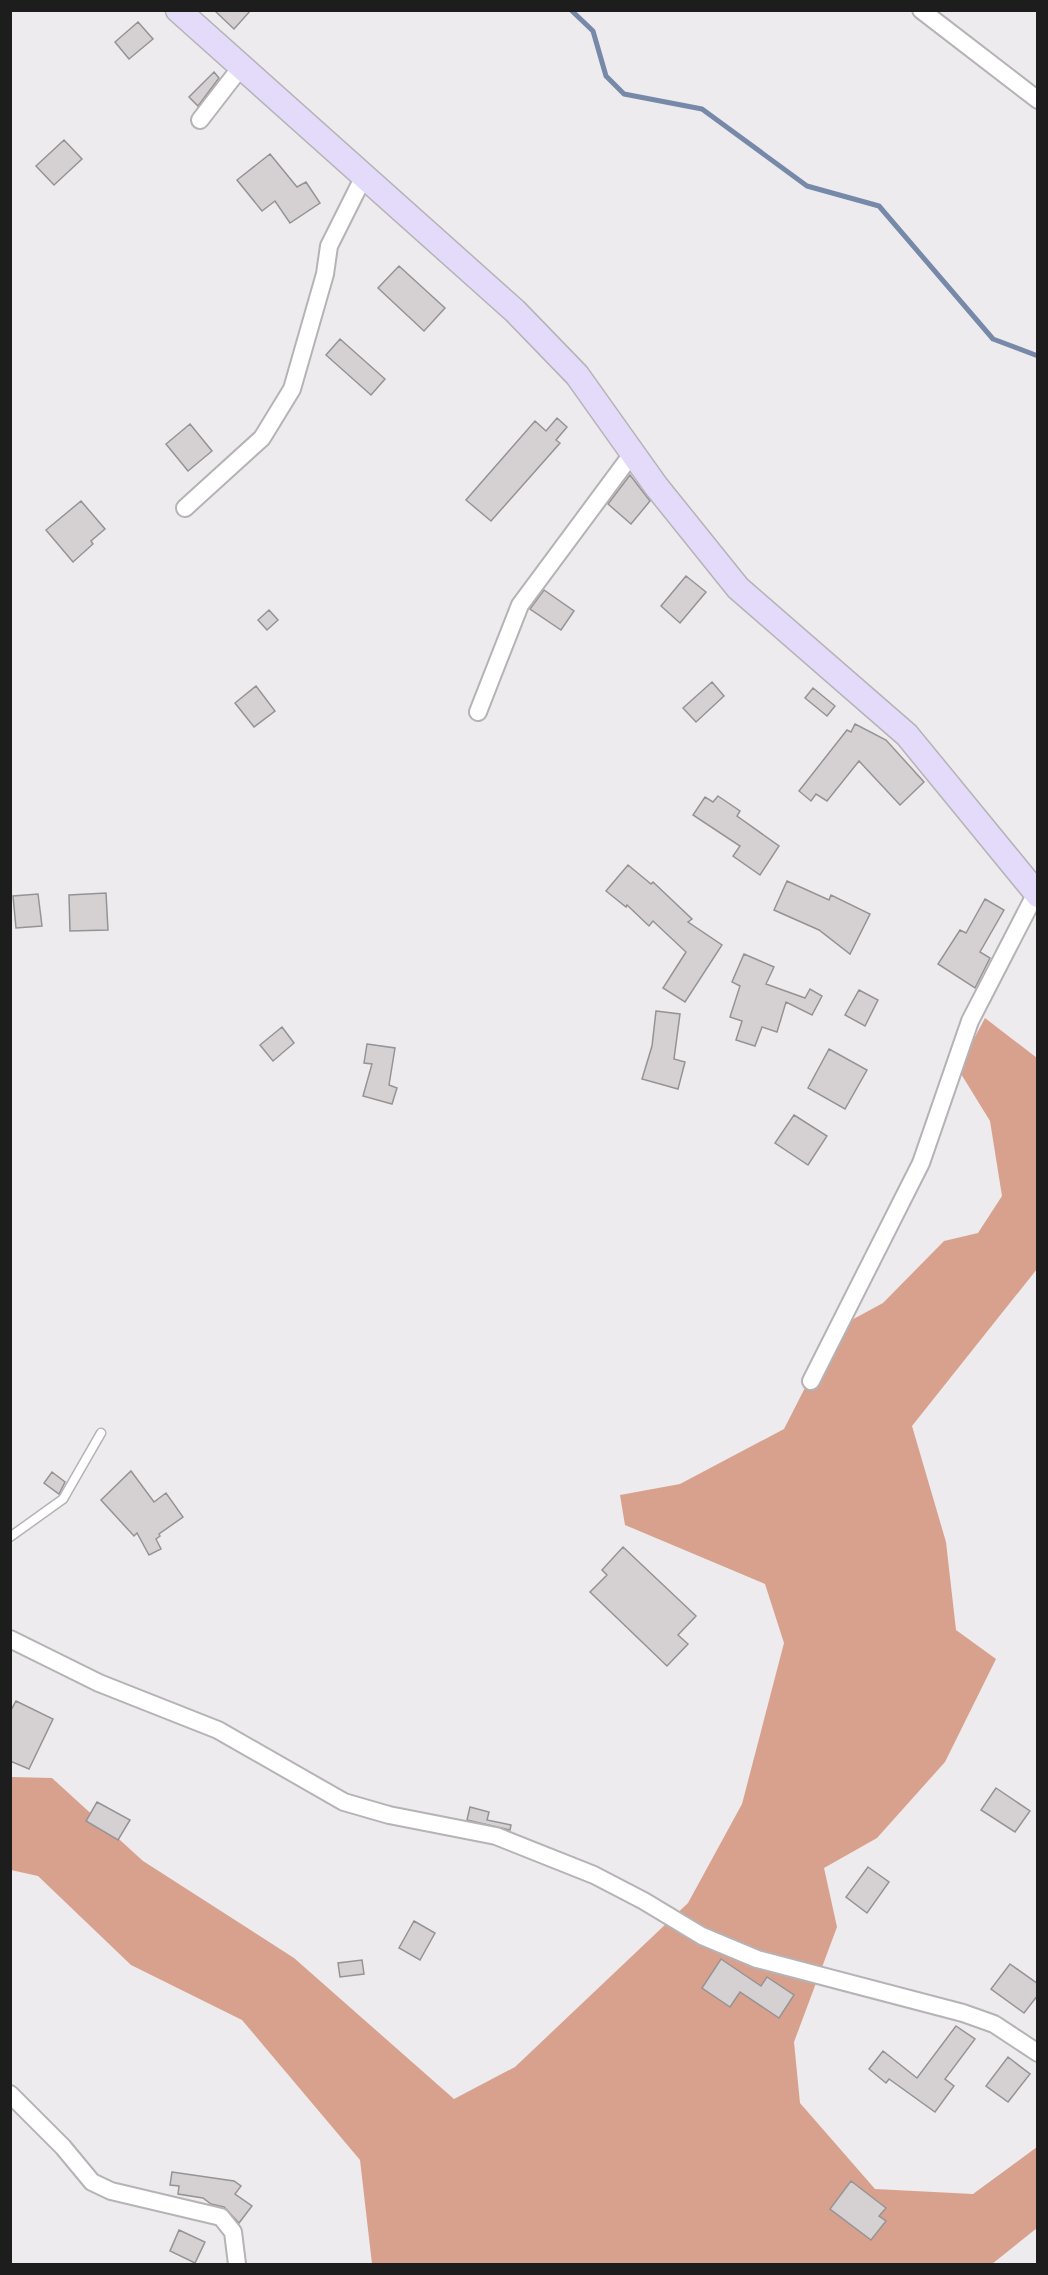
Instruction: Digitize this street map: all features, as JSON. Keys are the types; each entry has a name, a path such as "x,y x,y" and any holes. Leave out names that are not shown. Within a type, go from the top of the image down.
{"street":[{"path":"178,10 515,311 577,375 632,454 738,588 907,735 1037,894 970,1020 921,1163 811,1381"},
{"path":"921,10 1038,100"},
{"path":"200,120 241,67"},
{"path":"185,508 262,438 292,389 325,274 329,246 364,176"},
{"path":"478,712 520,605 632,454"},
{"path":"10,1639 99,1683 218,1730 344,1802 389,1815 496,1836 594,1875 644,1901 702,1936 757,1959 963,2013 994,2025 1038,2054"},
{"path":"10,2094 63,2147 92,2182 111,2191 221,2217 233,2232 237,2265"}],"lane":[{"path":"10,1537 63,1499 102,1433"}],"shaded area":[{"path":"985,1018 1037,1058 1037,1269 912,1426 946,1542 956,1630 996,1659 945,1762 877,1838 824,1868 837,1927 794,2042 800,2103 875,2189 973,2194 1037,2147 1037,2228 992,2264 372,2264 360,2160 242,2020 131,1965 38,1876 11,1870 11,1777 52,1778 143,1861 294,1958 454,2099 515,2067 688,1903 742,1804 784,1643 765,1584 625,1525 620,1495 680,1484 784,1429 835,1329 883,1303 944,1241 978,1233 1002,1196 990,1121 958,1069"}],"building":[{"path":"214,10 251,10 234,29"},
{"path":"138,22 153,39 129,59 115,42"},
{"path":"214,72 219,78 198,106 189,97"},
{"path":"64,140 82,159 54,185 36,166"},
{"path":"270,154 297,187 306,182 320,203 290,223 275,201 262,211 237,180"},
{"path":"399,266 445,308 424,331 378,288"},
{"path":"340,339 385,379 371,395 326,355"},
{"path":"557,418 567,427 556,440 560,443 491,521 466,500 535,421 546,431"},
{"path":"190,424 212,451 188,471 166,444"},
{"path":"630,475 650,501 631,524 608,504"},
{"path":"81,501 105,529 91,541 93,544 73,562 46,530"},
{"path":"686,576 706,592 680,623 661,606"},
{"path":"544,590 574,611 561,630 530,609"},
{"path":"269,610 278,620 267,630 258,620"},
{"path":"712,682 724,696 696,722 683,708"},
{"path":"256,686 275,711 254,727 235,703"},
{"path":"813,688 835,706 827,716 805,698"},
{"path":"855,724 886,740 924,782 900,805 859,761 827,801 816,794 811,801 799,791 847,730 851,732"},
{"path":"718,796 740,811 737,816 779,846 760,875 733,856 740,846 693,815 705,797 713,802"},
{"path":"628,865 651,884 653,882 692,919 688,922 722,945 685,1002 663,988 686,952 653,921 649,926 627,905 626,907 606,891"},
{"path":"787,881 829,900 831,895 870,914 850,954 819,930 774,910"},
{"path":"106,893 108,930 70,931 69,895"},
{"path":"38,894 42,926 16,928 13,896"},
{"path":"985,899 1004,910 980,952 990,958 975,988 938,964 960,930 966,933"},
{"path":"744,954 774,967 766,984 805,998 810,989 822,996 812,1015 786,1002 777,1032 762,1027 755,1046 736,1040 742,1021 730,1017 740,986 732,982"},
{"path":"859,990 878,1000 865,1026 845,1015"},
{"path":"656,1011 680,1014 674,1059 685,1062 678,1089 642,1079 652,1046"},
{"path":"282,1027 294,1043 273,1061 260,1045"},
{"path":"367,1044 395,1048 389,1085 397,1088 392,1104 363,1096 372,1064 364,1063"},
{"path":"829,1049 867,1070 845,1109 808,1088"},
{"path":"794,1115 827,1136 808,1165 775,1143"},
{"path":"131,1471 154,1502 166,1493 183,1517 159,1534 160,1536 156,1539 161,1549 149,1555 137,1533 134,1536 101,1500"},
{"path":"52,1472 65,1482 59,1494 44,1483"},
{"path":"623,1547 696,1616 678,1635 688,1644 667,1666 590,1592 607,1575 602,1570"},
{"path":"16,1701 53,1719 29,1769 10,1761 10,1712"},
{"path":"996,1788 1030,1811 1015,1832 981,1810"},
{"path":"97,1802 130,1820 118,1840 86,1821"},
{"path":"470,1807 489,1812 487,1820 511,1825 510,1830 467,1820"},
{"path":"868,1867 889,1882 867,1913 846,1897"},
{"path":"414,1921 435,1933 420,1960 399,1948"},
{"path":"721,1959 761,1986 767,1977 794,1995 779,2018 740,1992 730,2007 702,1988"},
{"path":"362,1960 364,1974 340,1977 338,1963"},
{"path":"1010,1964 1038,1984 1038,1995 1024,2013 991,1989"},
{"path":"956,2026 975,2039 945,2079 954,2086 935,2112 889,2079 886,2083 869,2069 883,2051 917,2078"},
{"path":"1008,2057 1030,2074 1008,2102 986,2086"},
{"path":"172,2172 234,2181 241,2186 235,2194 252,2206 239,2223 224,2207 211,2204 203,2198 178,2194 179,2186 170,2185"},
{"path":"851,2181 886,2208 879,2216 886,2221 871,2240 830,2209"},
{"path":"179,2230 205,2242 195,2263 170,2251"}],"waterway":[{"path":"571,10 593,31 606,76 624,94 702,109 807,186 879,206 993,339 1038,356"}]}
